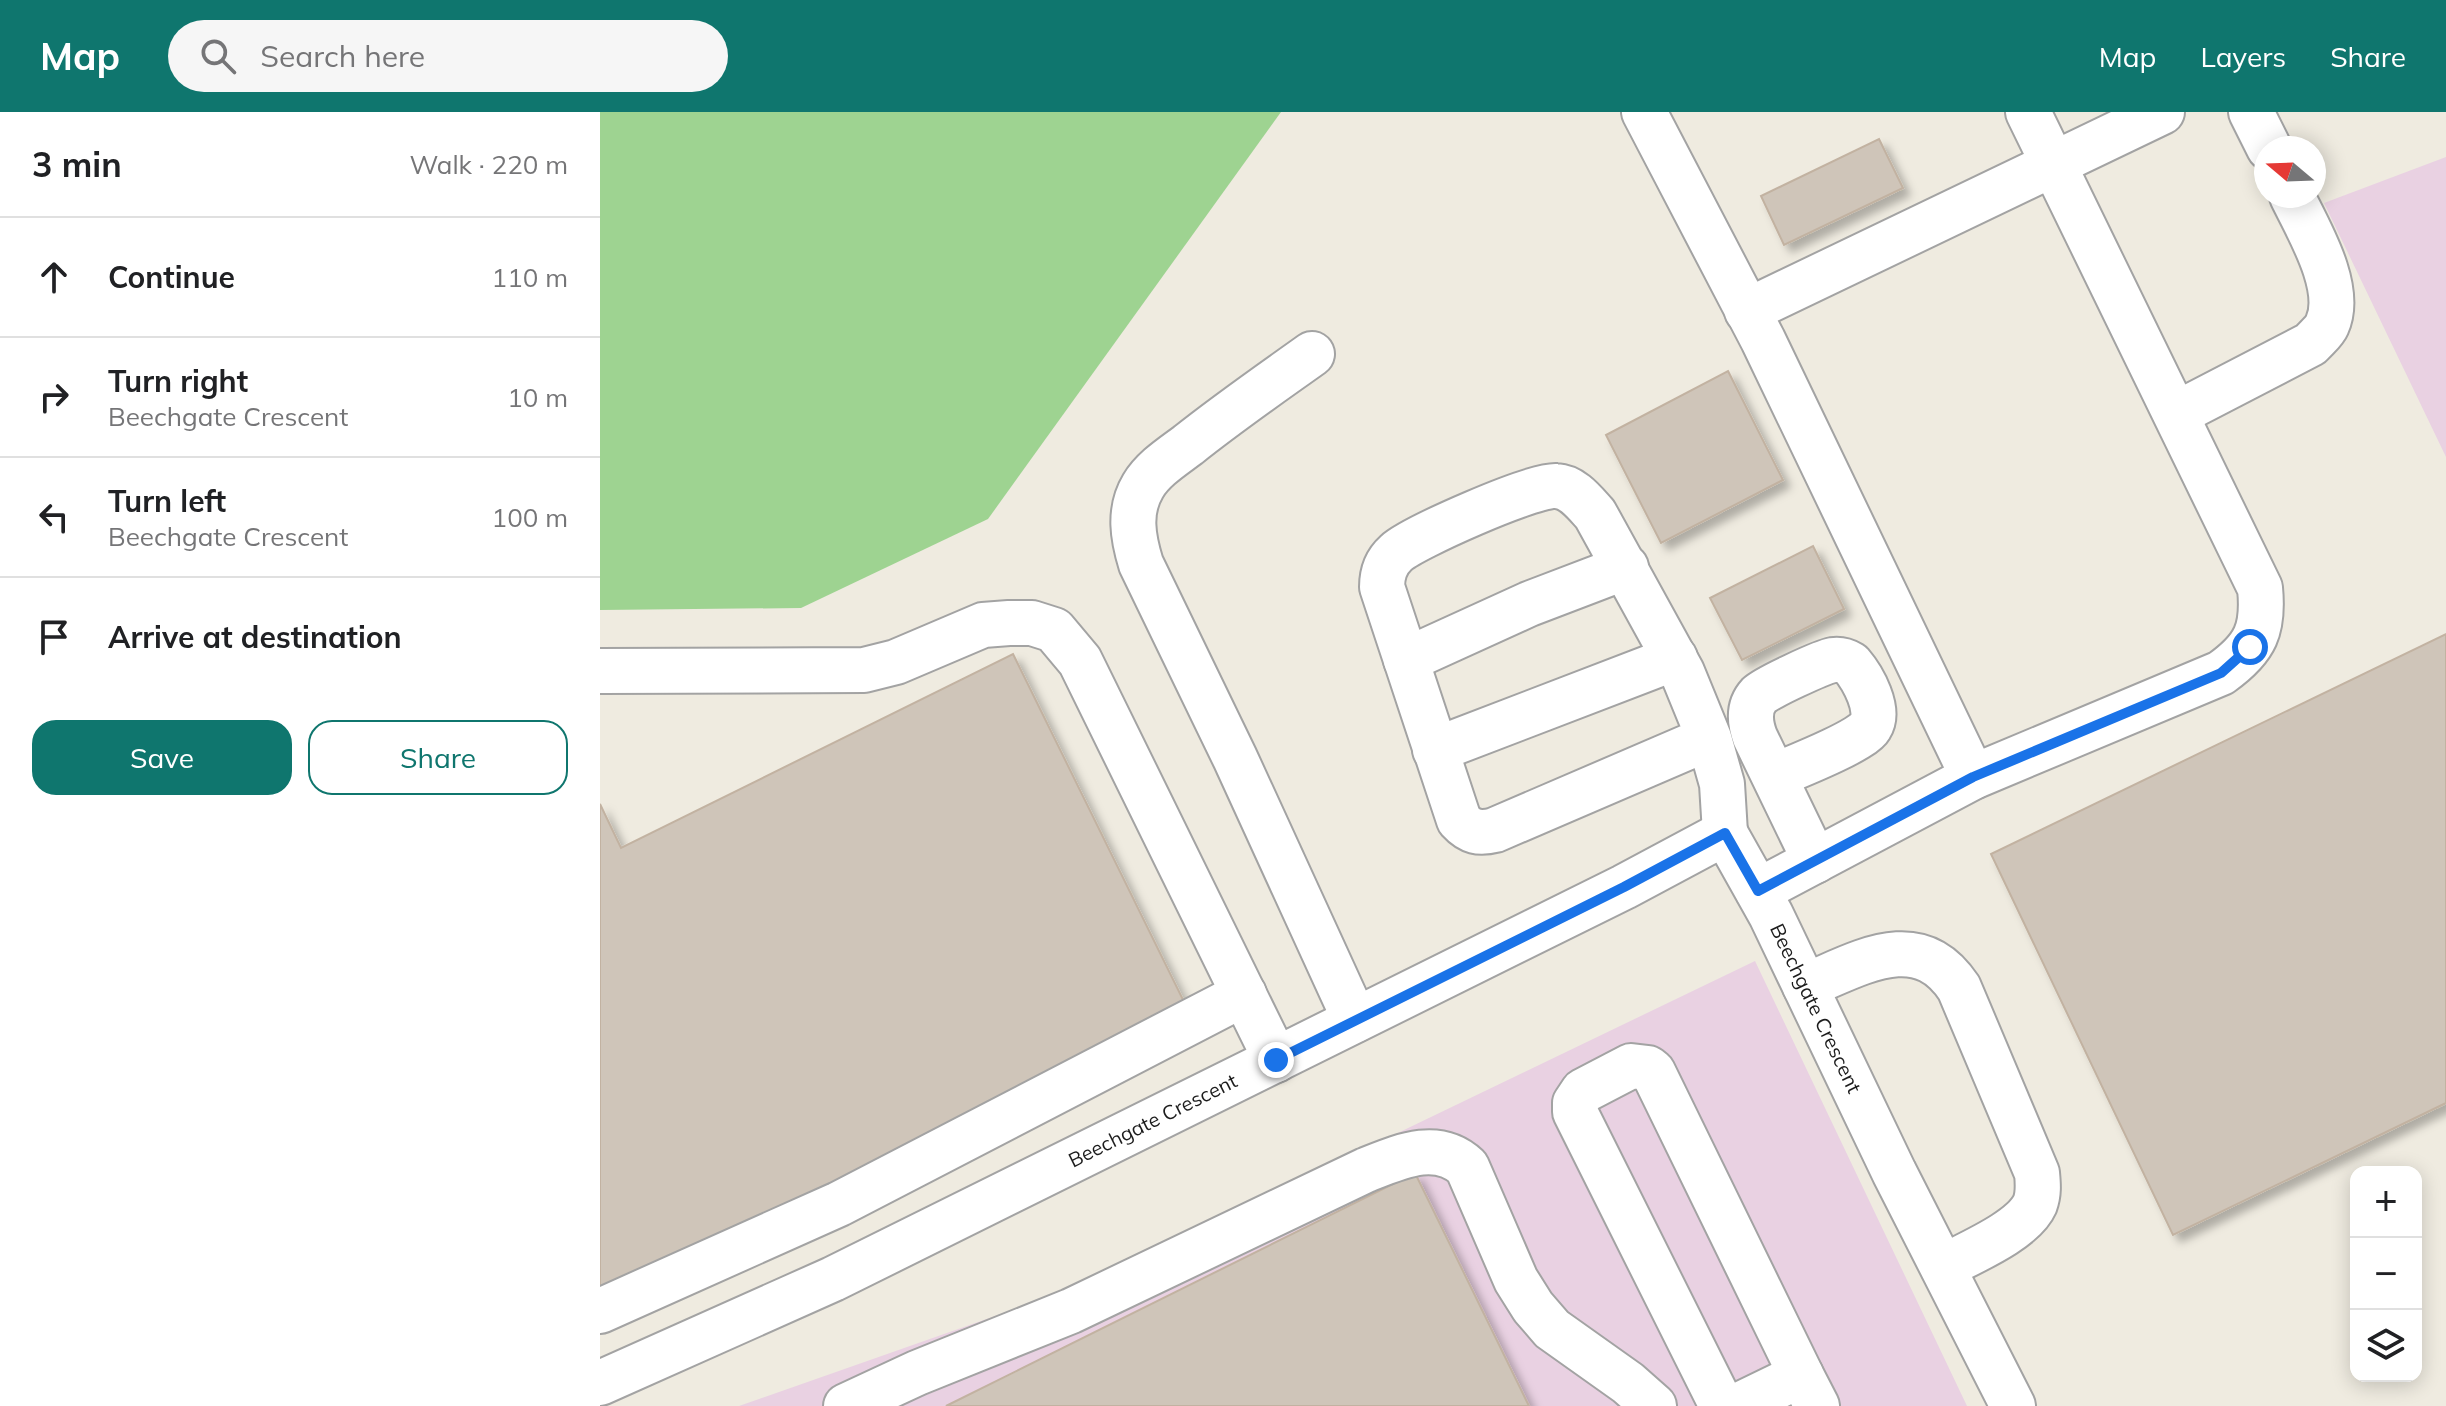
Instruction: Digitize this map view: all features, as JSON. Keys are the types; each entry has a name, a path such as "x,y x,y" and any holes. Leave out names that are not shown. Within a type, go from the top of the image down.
{"lane":[{"path":"1644,112 1747,311 1973,777"},
{"path":"1758,891 1973,777 2221,673 2250,647 2259,631 2263,613 2260,588 2028,112"},
{"path":"1747,311 2162,112"},
{"path":"2251,112 2263,136"},
{"path":"2176,414 2311,344 2327,328 2332,310 2330,288 2317,246 2298,208"},
{"path":"1312,354 1158,468 1143,486 1137,501 1133,521 1134,541 1141,564 1235,758 1355,1020"},
{"path":"1709,738 1482,834 1467,828 1459,820 1382,587 1390,558 1399,549 1510,497 1542,486 1559,486 1576,494 1595,514 1675,658 1709,738 1722,784 1725,833"},
{"path":"1406,660 1529,604 1626,567"},
{"path":"600,671 864,670 896,662 983,625 1032,623 1054,630 1080,661 1276,1060"},
{"path":"1435,750 1675,658"},
{"path":"1774,776 1815,861"},
{"name":"Beechgate Crescent","path":"600,1383 864,1264 1624,887 1725,833 1758,891 2013,1406"},
{"path":"1805,986 1884,954 1915,956 1931,961 1947,970 1959,988 2037,1173 2039,1188 2030,1212 2016,1226 1943,1267"},
{"path":"600,1311 839,1204 1244,994"},
{"path":"1631,1066 1648,1068 1653,1072 1809,1390 1740,1404 1575,1112 1575,1103 1583,1091 1631,1066"},
{"path":"846,1406 917,1373 1071,1311 1366,1170 1403,1156 1429,1151 1458,1158 1467,1167 1516,1280 1552,1329 1628,1383 1654,1406"},
{"path":"839,1204 864,1264"}],"shaded area":[{"path":"2446,157 2446,457 2326,207 2326,202"},
{"path":"1755,961 1967,1406 739,1406 1078,1287"}],"green space":[{"path":"600,112 1281,112 988,519 801,608 600,610"}],"building":[{"path":"1879,139 1903,188 1784,245 1761,196"},
{"path":"1728,371 1783,480 1661,543 1606,435"},
{"path":"1813,546 1844,609 1742,660 1710,598"},
{"path":"2446,634 2446,1103 2173,1235 1991,854"},
{"path":"1013,654 1190,1014 600,1306 600,804 621,848"},
{"path":"1415,1173 1529,1406 946,1406"}],"route":[{"path":"1276,1060 1624,887 1725,833 1758,891 1973,777 2221,673 2250,647"}]}
